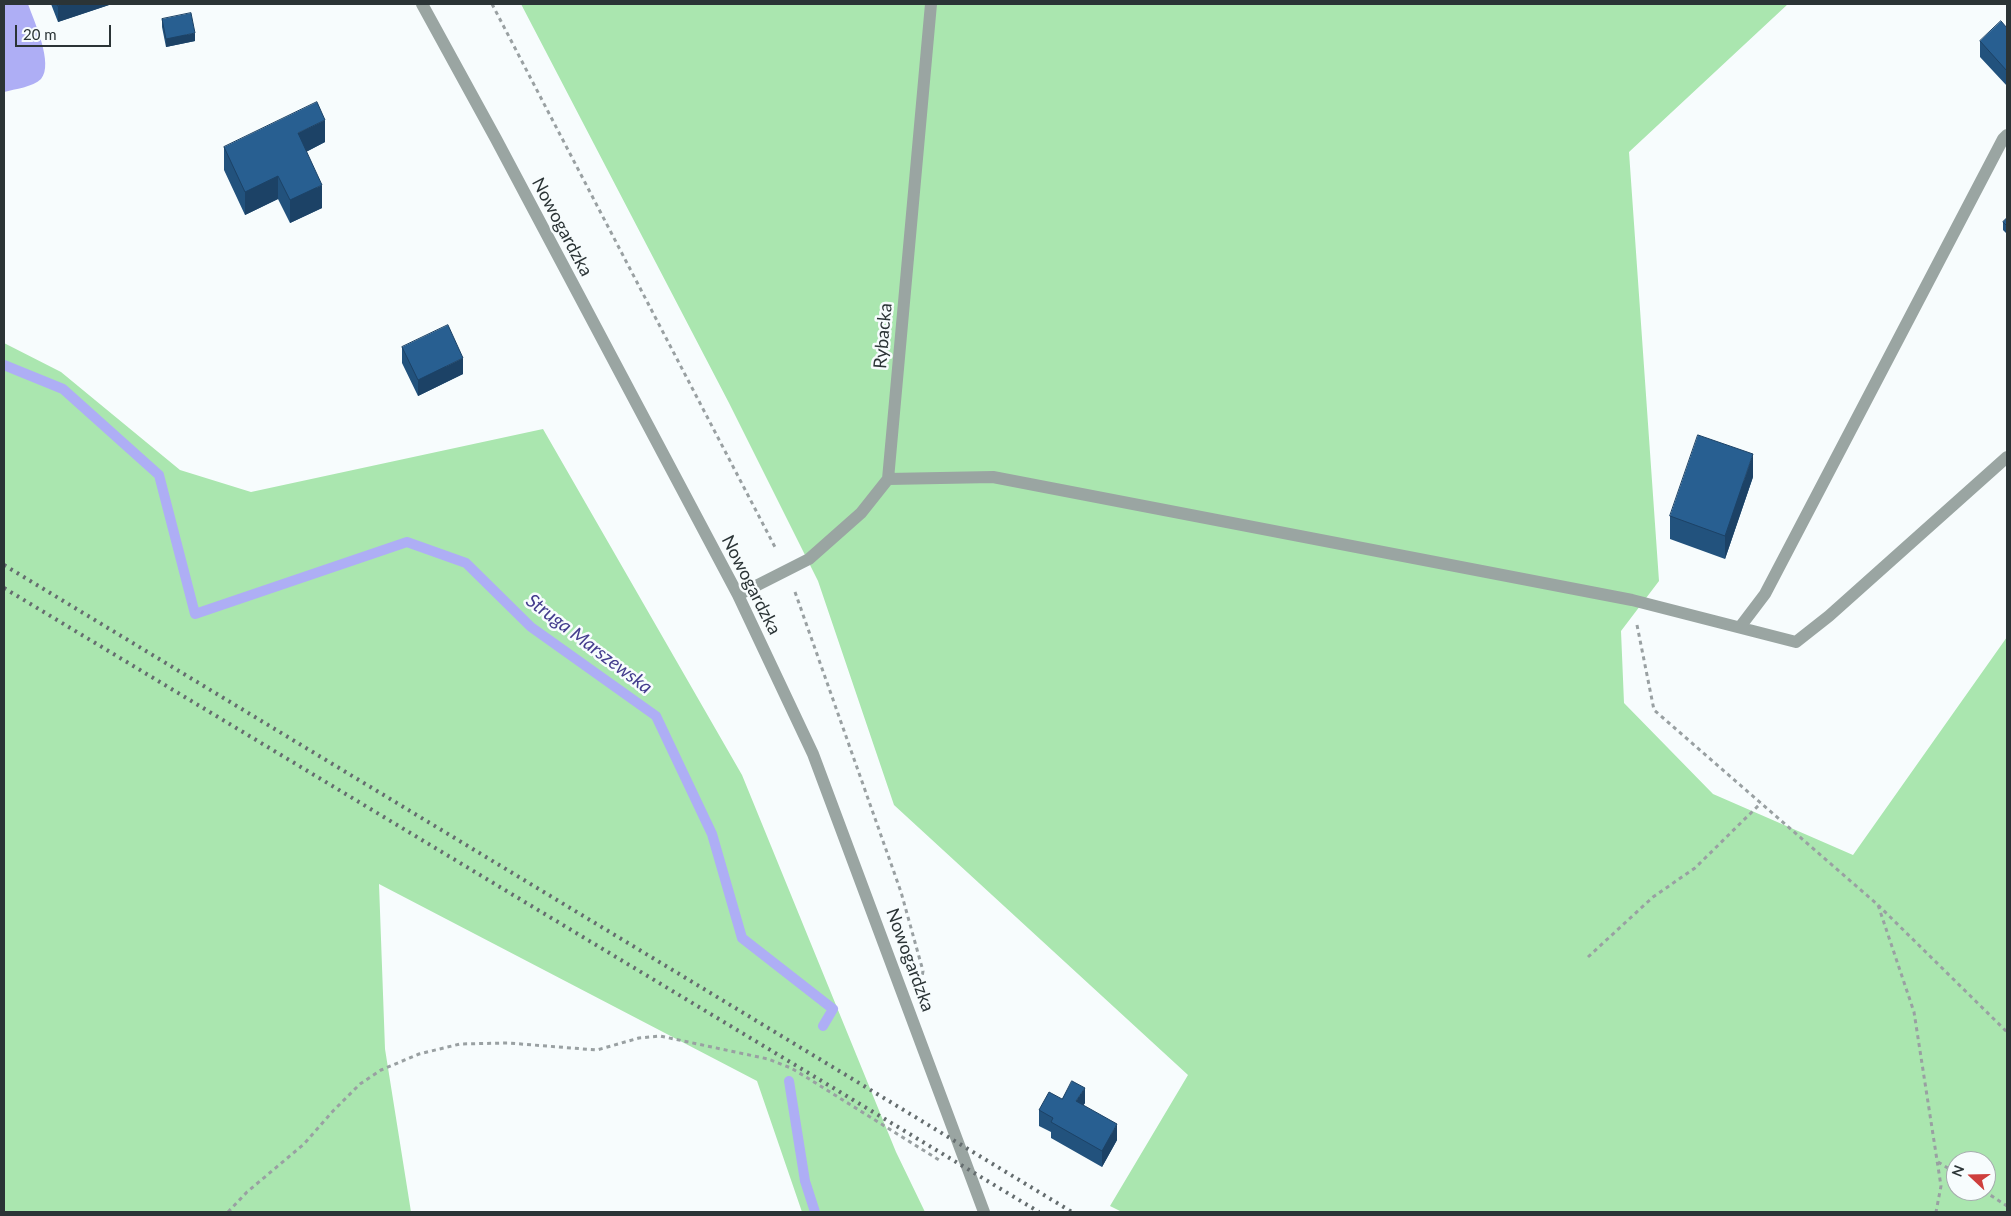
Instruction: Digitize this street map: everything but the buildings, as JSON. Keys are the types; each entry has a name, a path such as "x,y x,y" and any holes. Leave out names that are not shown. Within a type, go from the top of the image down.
{"street":[{"name":"Nowogardzka","path":"422,4 496,139 738,595 813,754 874,913 984,1212"},
{"name":"Rybacka","path":"888,479 932,4"},
{"path":"1740,627 1765,594 2003,139 2007,135"},
{"path":"738,595 809,559 861,513 888,479 993,477 1632,600 1796,642 1830,616 2007,457"}],"path":[{"path":"492,4 787,570 901,892 923,971 922,980"},
{"path":"1632,600 1654,710 1878,905 2007,1032"},
{"path":"1588,957 1653,897 1695,868 1761,804"},
{"path":"1878,905 1914,1012 1941,1186 1936,1212"},
{"path":"228,1212 246,1192 304,1144 332,1111 360,1084 382,1070 419,1054 460,1044 508,1043 597,1050 639,1038 660,1036 768,1059 791,1068 904,1139 971,1178"},
{"path":"1938,1162 1946,1167"},
{"path":"1996,1199 2007,1206"}],"green space":[{"path":"521,4 1788,4 1629,152 1659,581 1621,631 1624,703 1713,794 1853,855 2007,637 2007,1212 1122,1212 1110,1206 1188,1075 894,805 818,581 729,403"},
{"path":"4,343 61,372 180,470 251,492 543,429 742,775 896,1152 925,1212 802,1212 757,1081 379,884 385,1049 411,1212 4,1212"}],"water":[{"path":"4,4 28,4 42,42 45,63 44,72 38,82 4,92"}],"waterway":[{"name":"Struga Marszewska","path":"4,365 63,389 159,475 195,614 407,542 466,563 531,627 656,716 712,834 742,938 833,1009 823,1026"},
{"name":"Struga Marszewska","path":"789,1081 805,1181 815,1212"}],"railway":[{"path":"4,565 1072,1212"},
{"path":"4,588 1039,1212"}]}
